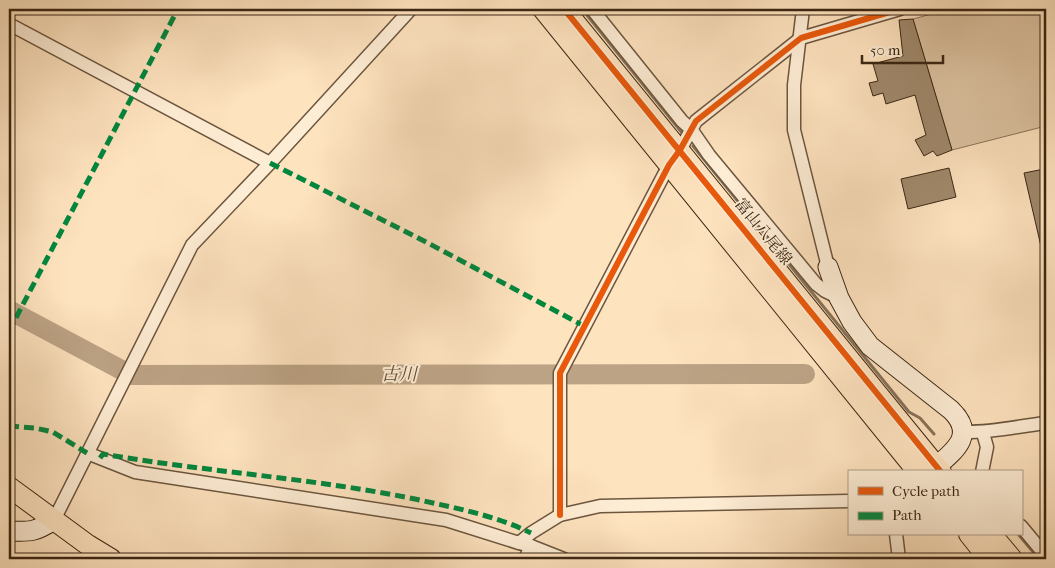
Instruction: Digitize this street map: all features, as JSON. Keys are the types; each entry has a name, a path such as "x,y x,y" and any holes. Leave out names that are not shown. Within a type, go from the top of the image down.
{"main road":[{"name":"富山八尾線","path":"543,9 674,158 931,470"},
{"name":"富山八尾線","path":"564,9 674,158"},
{"path":"9,487 104,556 111,559"},
{"path":"971,536 989,559"},
{"path":"993,536 1012,559"}],"street":[{"path":"9,531 28,532 39,530 54,520 192,246 411,9"},
{"path":"592,9 682,121 692,129 709,155 816,284 825,292 839,298"},
{"path":"803,9 794,85 794,130 828,267 839,298 852,322 870,346 951,410 962,425 963,432 958,446 931,470"},
{"path":"560,515 560,373 674,158 696,121 800,38 900,9"},
{"path":"9,24 270,163"},
{"path":"963,432 983,433 1046,423"},
{"path":"982,470 986,447 983,433"},
{"path":"87,453 135,472 446,520 564,559"},
{"path":"525,559 525,545 531,533 560,515 600,506 848,501"},
{"path":"1022,527 1046,556"},
{"path":"896,536 899,559"}],"shaded area":[{"path":"950,9 1046,9 1046,126 952,150 913,19"}],"building":[{"path":"913,19 952,150 937,156 933,151 924,156 915,140 926,135 915,95 886,104 883,93 873,96 869,83 878,81 873,64 903,56 899,20"},
{"path":"949,168 956,197 908,209 901,179"},
{"path":"1044,169 1046,178 1046,254 1043,255 1024,173"}],"waterway":[{"path":"582,9 683,134"},
{"path":"693,146 909,412 920,418 934,434"},
{"name":"古川","path":"9,310 131,375 805,374"},
{"path":"1020,536 1039,559"}],"marked path":[{"path":"9,331 178,9"},
{"path":"270,163 426,242 584,326"},
{"path":"9,426 35,428 53,432 87,453"},
{"path":"100,458 103,454 376,492 474,513 503,521 531,533"}],"cycle path":[{"path":"564,9 939,470"},
{"path":"560,515 560,373 669,165 680,150 696,121 801,38 900,9"}]}
